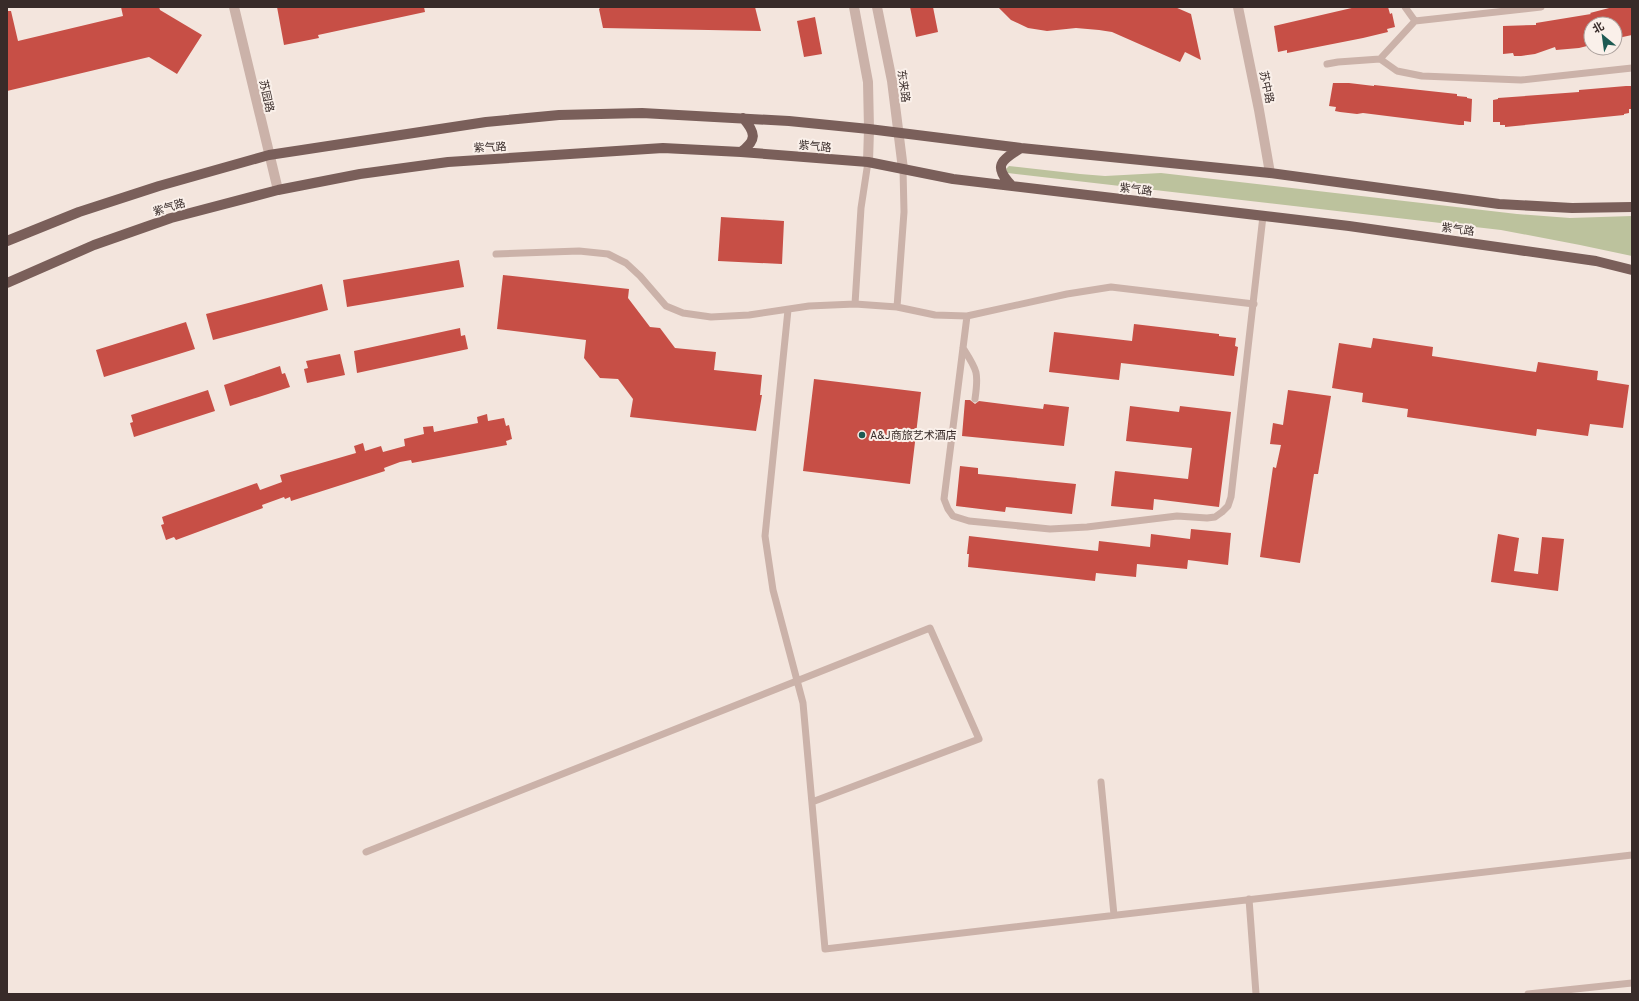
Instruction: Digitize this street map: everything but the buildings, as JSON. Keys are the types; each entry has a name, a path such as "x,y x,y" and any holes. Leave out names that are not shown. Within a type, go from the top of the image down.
{"main road":[{"name":"紫气路","path":"7,241 80,212 144,191 269,155 486,122 559,115 642,113 789,121 869,129 1021,148 1270,173 1499,204 1572,208 1632,207"},
{"path":"741,152 750,145 753,134 751,127 743,118"},
{"name":"紫气路","path":"7,283 94,245 171,218 278,190 360,174 448,162 663,148 741,152 868,162 953,179 1349,226 1596,261 1632,270"},
{"path":"1012,186 1002,175 1000,166 1005,157 1021,148"}],"street":[{"name":"苏园路","path":"234,7 278,190"},
{"path":"854,7 868,82 868,162"},
{"name":"东来路","path":"877,7 892,81 902,169"},
{"name":"苏中路","path":"1238,7 1260,110 1270,173"}],"lane":[{"path":"1405,7 1415,21"},
{"path":"1380,59 1415,21 1541,7"},
{"path":"1327,64 1380,59 1397,71 1422,76 1522,80 1632,68"},
{"path":"855,304 861,208 868,162"},
{"path":"897,307 904,212 902,169"},
{"path":"967,316 944,498 948,509 953,516 969,521 1050,529 1087,527 1177,516 1207,518 1215,517 1228,506 1230,497 1254,304 1263,216"},
{"path":"496,254 579,251 608,254 626,263 640,276 666,306 683,313 711,317 749,315 809,306 855,304 897,307 935,315 967,316 1067,294 1111,287 1254,304"},
{"path":"788,310 765,536 773,590 803,703 825,949 1632,855"},
{"path":"963,348 975,368 978,380 975,399"},
{"path":"366,852 930,628 979,739 812,802"},
{"path":"1101,782 1114,915"},
{"path":"1249,899 1256,994"},
{"path":"1528,994 1632,983"}],"green space":[{"path":"1009,166 1105,176 1161,173 1517,214 1570,218 1632,216 1632,256 1501,230 1008,173 1006,169"}],"place":[{"name":"A&J商旅艺术酒店","path":"862,435"}]}
